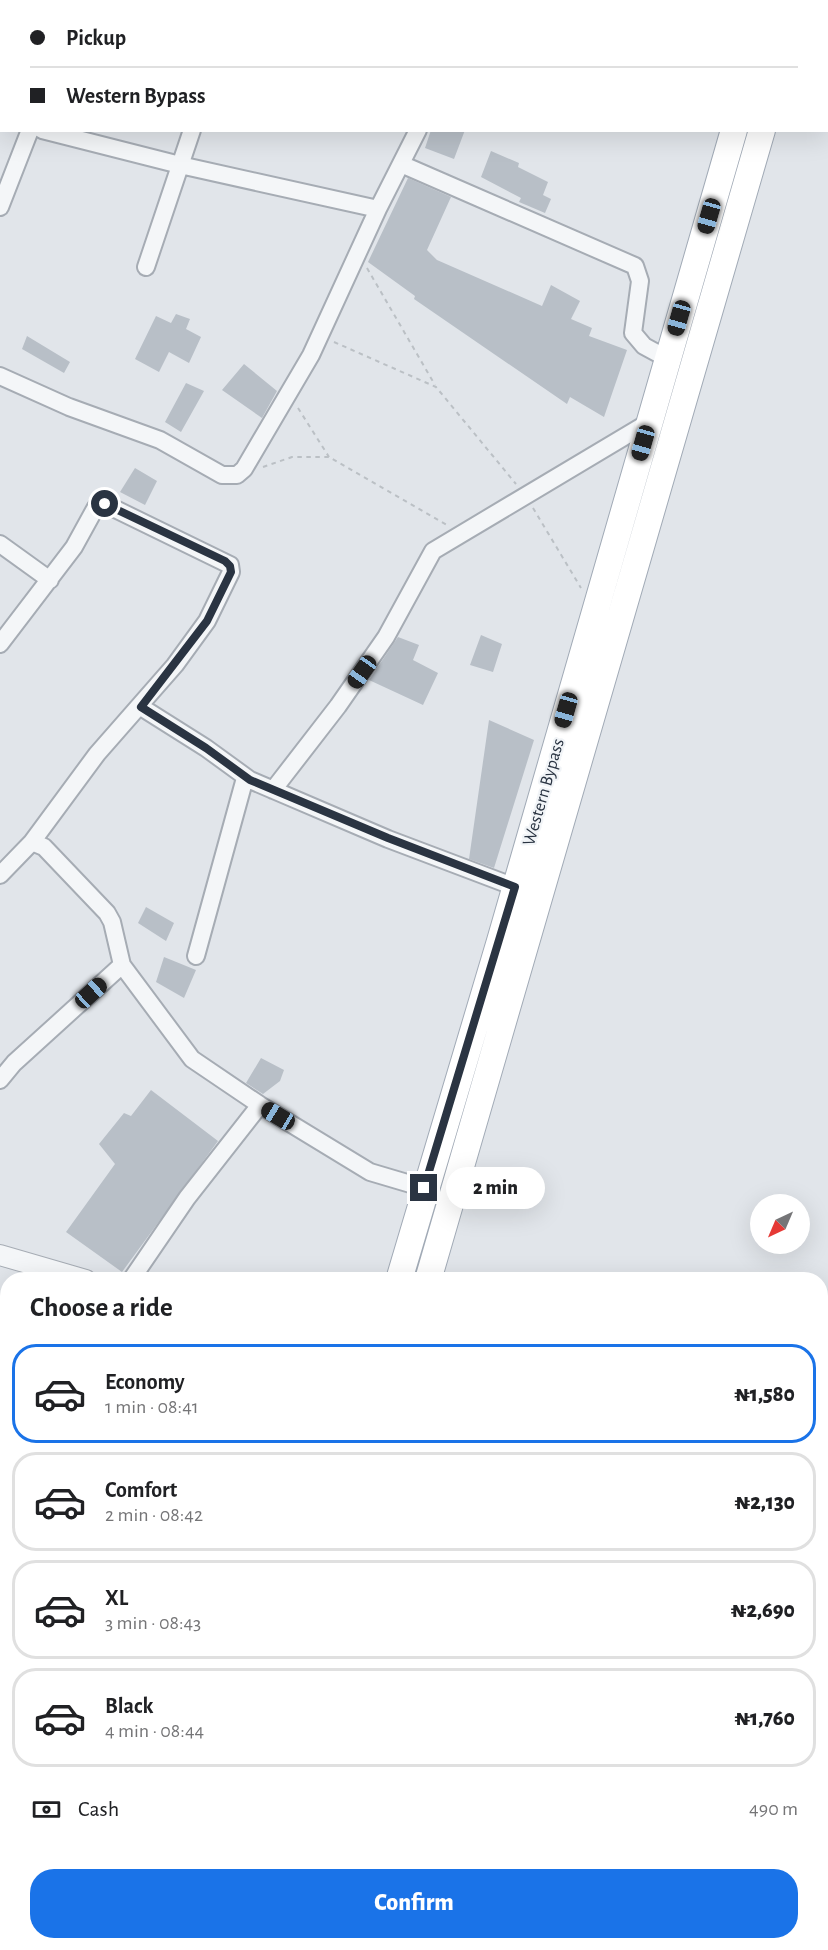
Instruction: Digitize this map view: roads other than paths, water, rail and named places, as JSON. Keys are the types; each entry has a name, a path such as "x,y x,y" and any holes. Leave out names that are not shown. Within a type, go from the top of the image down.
{"main road":[{"name":"Western Bypass","path":"401,1272 733,132"},
{"name":"Western Bypass","path":"431,1272 761,132"}],"street":[{"path":"0,207 29,132"},
{"path":"50,132 180,165 378,209"},
{"path":"146,267 191,132"},
{"path":"0,376 69,407 160,440 222,475 237,475 244,469 320,336 378,209 417,132"},
{"path":"401,164 634,266 640,281 633,333 644,346 668,358"},
{"path":"273,790 338,706 386,637 428,558 441,545 650,422"},
{"path":"0,644 50,580 101,504 230,566 231,572 207,621 141,707 97,754 32,842 0,875"},
{"path":"0,544 50,580"},
{"path":"141,707 206,748 246,778 515,887"},
{"path":"196,956 246,778"},
{"path":"32,842 44,847 107,913 112,922 122,965 187,1054 260,1105 370,1172 424,1188"},
{"path":"0,1080 14,1063 122,965"},
{"path":"136,1272 187,1198 260,1105"},
{"path":"0,1255 58,1272"}]}
